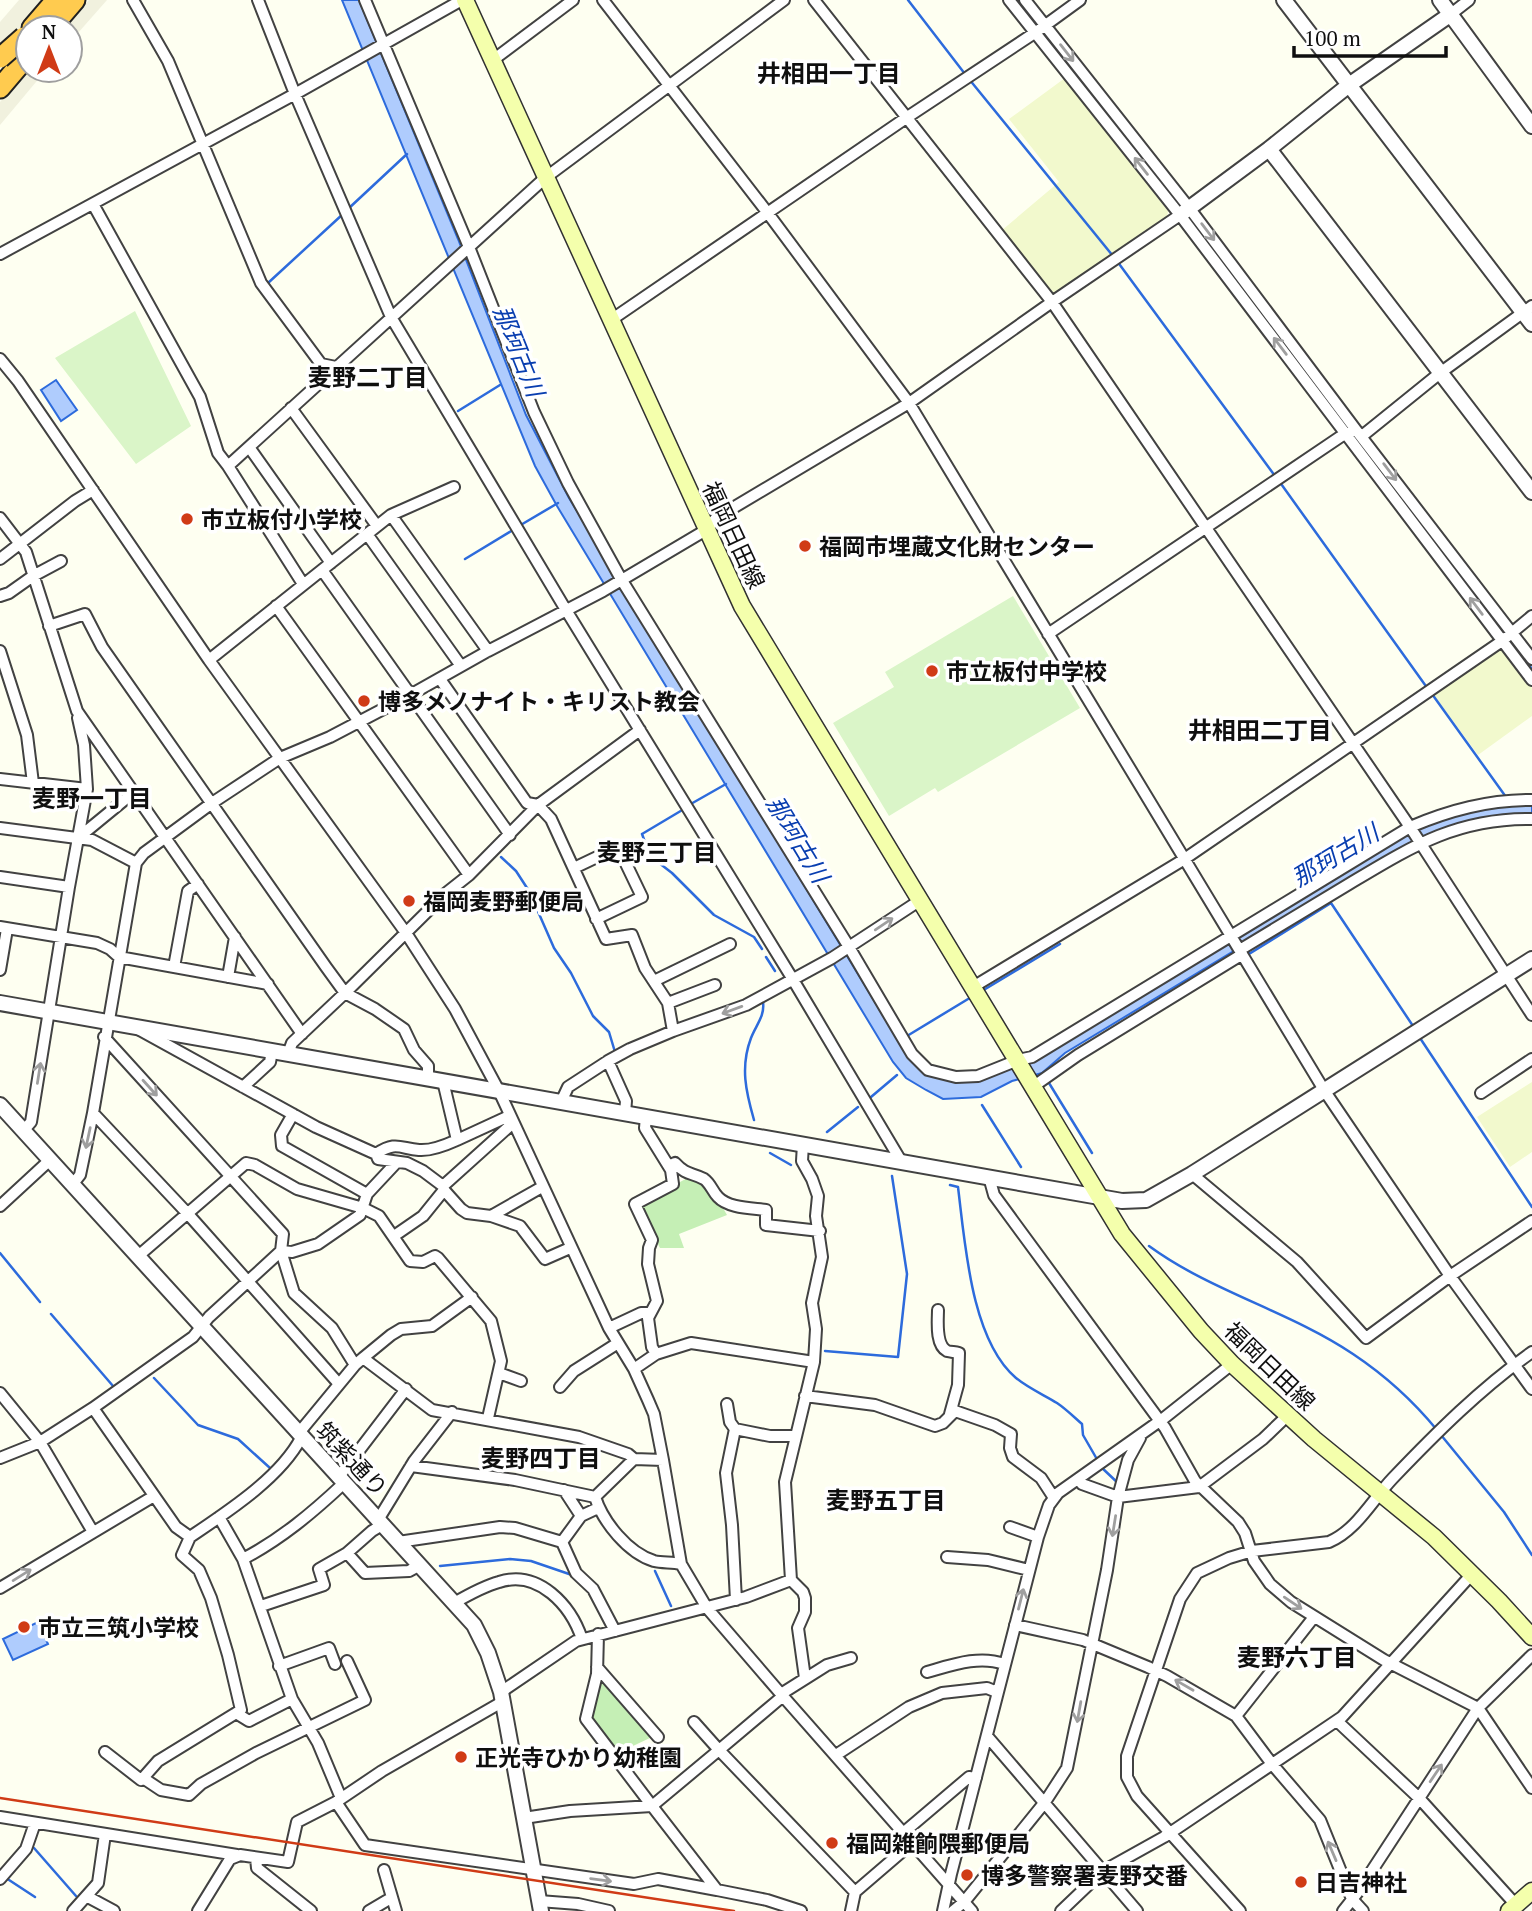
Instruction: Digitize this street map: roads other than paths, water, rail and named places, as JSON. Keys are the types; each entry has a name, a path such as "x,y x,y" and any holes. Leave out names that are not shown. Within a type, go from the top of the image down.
{"highway":[{"path":"63,14 75,0"},
{"path":"0,65 14,52"},
{"path":"0,88 14,63"}],"main road":[{"name":"福岡日田線","path":"464,0 742,606 1122,1234 1200,1331 1233,1364 1287,1416 1434,1537 1530,1629"},
{"path":"1513,1908 1532,1891"}],"street":[{"path":"133,0 168,61 261,283 321,364 336,367"},
{"path":"258,0 295,94 391,317 901,1161"},
{"path":"365,0 469,247 534,412 568,483 621,579 849,947 912,1054 928,1070 937,1074 970,1077 1032,1057 1410,827 1477,804 1532,800"},
{"path":"0,254 464,0"},
{"path":"493,60 573,0"},
{"path":"603,0 767,212 909,403 1324,1090 1450,1276 1532,1389"},
{"path":"228,466 545,178 784,0"},
{"path":"814,0 1052,302 1410,827 1532,1015"},
{"path":"1009,0 1041,29"},
{"path":"1025,0 1041,29 1532,659"},
{"path":"611,320 1080,0"},
{"path":"1048,635 1204,527 1355,434 1529,314 1284,0"},
{"path":"1440,0 1532,126"},
{"path":"72,1185 80,1175 93,1113 136,863 144,853 280,758 360,722 488,651 603,592 706,530 716,518 909,403 1185,212 1349,85 1469,0"},
{"path":"1269,149 1532,492"},
{"path":"93,204 200,397 218,453 303,584"},
{"path":"0,359 18,380 209,660 406,933 455,1009 499,1091 570,1248 609,1328 634,1369 654,1414 681,1564 707,1608 972,1911"},
{"path":"291,408 377,526"},
{"path":"1355,434 1532,680"},
{"path":"249,447 410,695 510,835"},
{"path":"209,660 391,515 454,487"},
{"path":"0,559 93,490"},
{"path":"391,515 488,651"},
{"path":"0,518 26,552 77,711 84,745 87,789 31,1122 23,1130"},
{"path":"367,534 461,666"},
{"path":"0,596 61,561"},
{"path":"276,606 469,876"},
{"path":"49,626 85,614 102,647 345,993 404,1029 414,1050 428,1066 435,1080 457,1140"},
{"path":"973,987 1183,860 1502,641 1532,616"},
{"path":"0,651 27,735 33,783"},
{"path":"440,678 527,803 538,805 551,819 606,939 632,934 645,968 668,1003 673,1031"},
{"path":"77,711 302,1034"},
{"path":"288,1054 292,1042 444,894 469,876 538,805 640,730"},
{"path":"0,779 87,789"},
{"path":"78,838 134,792"},
{"path":"1032,1084 1241,955 1243,948 1419,843 1466,825 1532,819"},
{"path":"0,828 92,840 136,863"},
{"path":"573,868 618,847 642,897 596,919"},
{"path":"0,877 69,887"},
{"path":"174,967 188,891 198,884"},
{"path":"561,1102 568,1087 608,1061 673,1031 746,1004 832,958 919,901"},
{"path":"0,970 4,928 97,943 110,948 119,957 268,984"},
{"path":"228,977 235,937"},
{"path":"653,981 730,944"},
{"path":"0,1003 48,1012 106,1029 133,1027 1122,1201 1146,1200 1192,1174 1532,959"},
{"path":"668,1003 715,985"},
{"path":"133,1027 293,1114 376,1154 378,1159 407,1163 423,1171 443,1188 461,1209 520,1226 545,1259 570,1248"},
{"path":"106,1029 230,1177 283,1234 281,1251 294,1293 332,1328 359,1361 406,1389 432,1409 579,1437 628,1454 634,1459 663,1460"},
{"path":"243,1087 270,1062 272,1051"},
{"path":"1481,1093 1532,1059"},
{"path":"608,1061 626,1101 625,1113"},
{"name":"筑紫通り","path":"0,1105 474,1625 482,1639 502,1697 540,1906"},
{"path":"93,1113 188,1214 339,1384"},
{"path":"293,1114 281,1135 282,1146 367,1194"},
{"path":"646,1116 645,1128 669,1166 673,1184 635,1204 652,1240 648,1264 657,1301 650,1313 650,1337 656,1354"},
{"path":"376,1154 385,1147 397,1145 420,1150 457,1140 511,1119"},
{"path":"394,1236 423,1216 443,1188 511,1119"},
{"path":"803,1144 802,1161 818,1196 816,1216 822,1257 812,1303 816,1329 814,1362 785,1482 791,1580 803,1592 805,1598 805,1612 798,1628 805,1678"},
{"path":"0,1206 51,1159"},
{"path":"137,1257 246,1164 251,1163 297,1189 363,1208 379,1216 410,1261 423,1262 435,1256 438,1258 491,1321 501,1361 488,1418"},
{"path":"0,1458 40,1442 194,1338 201,1327 247,1280 281,1251 292,1252 318,1244 360,1215 367,1194 396,1163"},
{"path":"669,1166 675,1164 684,1173 705,1180 717,1196 728,1204 766,1210 766,1225 820,1231"},
{"path":"1192,1174 1297,1262 1366,1338 1450,1276 1532,1221"},
{"path":"989,1177 994,1195 1160,1421 1199,1487 1238,1522 1261,1573 1269,1584 1291,1602 1391,1664 1478,1708 1532,1788"},
{"path":"491,1216 542,1187"},
{"path":"143,1778 158,1761 241,1710 211,1598 199,1570 182,1555 190,1536 274,1474 296,1449 300,1436 359,1361 401,1329 432,1326 472,1297"},
{"path":"938,1310 942,1346 946,1350 959,1353 958,1385 950,1414"},
{"path":"609,1328 641,1313 650,1313"},
{"path":"560,1387 574,1371 618,1343"},
{"path":"634,1369 656,1354 691,1343 814,1362"},
{"path":"1240,1911 1137,1796 1127,1777 1127,1756 1180,1599 1197,1573 1229,1558 1252,1551 1329,1542 1341,1537 1442,1426 1514,1364 1532,1352"},
{"path":"1136,1439 1233,1364"},
{"path":"499,1373 521,1381"},
{"path":"243,1559 270,1545 341,1481 406,1389"},
{"path":"0,1393 40,1442 93,1532"},
{"path":"805,1395 875,1405 934,1426 943,1423 955,1410 1008,1431 1011,1434 1010,1448 1013,1457 1041,1478 1054,1498"},
{"path":"727,1404 730,1422 735,1429 770,1436 795,1436"},
{"path":"93,1408 176,1527 190,1536"},
{"path":"261,1606 324,1585 319,1569 347,1553 380,1523 411,1466 452,1412"},
{"path":"1079,1480 1082,1484 1118,1497 1199,1487 1287,1416"},
{"path":"735,1429 726,1473 736,1600"},
{"path":"943,1911 1004,1664 1046,1512 1054,1498 1133,1438 1142,1438 1128,1460 1118,1497 1069,1763 1045,1802 964,1902 953,1911"},
{"path":"562,1542 581,1516 597,1502 634,1459"},
{"path":"411,1466 515,1480 564,1490 597,1502 617,1533 638,1554 656,1562 681,1564"},
{"path":"564,1490 581,1516"},
{"path":"0,1588 154,1496"},
{"path":"219,1517 243,1559 292,1699 309,1726 339,1800 365,1845 634,1884 658,1879 767,1900 802,1911"},
{"path":"398,1542 499,1527 515,1528 562,1542 576,1573 593,1589 615,1631"},
{"path":"1010,1527 1038,1537"},
{"path":"347,1553 365,1573 409,1571 420,1565"},
{"path":"947,1557 989,1560 1029,1570"},
{"path":"1061,1911 1103,1871 1171,1832 1337,1720 1472,1574"},
{"path":"0,1817 288,1862 297,1822 339,1800 502,1697 582,1639 736,1600 791,1580"},
{"path":"454,1603 499,1582 527,1581 548,1588 562,1602 582,1639"},
{"path":"1236,1716 1314,1617"},
{"path":"1015,1625 1083,1640 1157,1671 1236,1716 1272,1764 1320,1820 1352,1899 1363,1911"},
{"path":"598,1634 597,1667 586,1719 717,1890"},
{"path":"105,1752 141,1780 143,1778 161,1790 189,1795 201,1784 309,1726 338,1715 365,1700 329,1648 279,1666"},
{"path":"1343,1911 1478,1708 1532,1655"},
{"path":"524,1818 570,1811 652,1806 782,1695 827,1665 851,1658"},
{"path":"928,1672 961,1662 994,1660 1004,1664"},
{"path":"597,1667 658,1737"},
{"path":"836,1755 909,1707 942,1693 987,1688 997,1692"},
{"path":"236,1713 249,1721 292,1699"},
{"path":"1337,1720 1419,1798 1513,1908"},
{"path":"694,1722 855,1892"},
{"path":"987,1736 1137,1911"},
{"path":"903,1833 969,1777 976,1777"},
{"path":"0,1879 26,1849 35,1823"},
{"path":"73,1911 98,1883 105,1834"},
{"path":"851,1911 855,1892 912,1843"},
{"path":"198,1911 224,1866 230,1859 240,1855"},
{"path":"256,1858 257,1868 311,1911"},
{"path":"384,1870 396,1911"},
{"path":"88,1897 114,1911"},
{"path":"369,1911 391,1898"},
{"path":"540,1906 578,1904 610,1911"}],"water":[{"path":"342,0 359,0 458,239 526,415 569,498 895,1035 946,1079 1006,1067 1419,826 1477,808 1532,803 1532,816 1411,844 1065,1053 1042,1073 1012,1081 981,1097 943,1099 906,1078 893,1062 535,466"},
{"path":"56,380 77,410 61,421 41,390"},
{"path":"38,1622 48,1644 13,1660 3,1639"}],"waterway":[{"path":"908,0 965,74"},
{"path":"969,79 1113,256"},
{"path":"1090,91 1143,161"},
{"path":"348,209 407,154"},
{"path":"268,283 343,214"},
{"path":"1117,261 1275,476"},
{"path":"458,411 500,385"},
{"path":"1375,464 1505,633"},
{"path":"1279,481 1428,689"},
{"path":"519,526 558,503"},
{"path":"465,559 513,530"},
{"path":"1509,639 1532,669"},
{"path":"1432,694 1506,797"},
{"path":"689,805 726,784"},
{"path":"642,834 684,809"},
{"path":"642,834 650,856 672,873 714,915 754,937 762,949"},
{"path":"501,857 516,871 529,891 554,948 571,973 593,1016 609,1032 615,1052"},
{"path":"1247,951 1249,954 1331,903 1415,1029"},
{"path":"982,991 1060,944"},
{"path":"766,957 775,971"},
{"path":"907,1036 973,996"},
{"path":"754,1120 745,1069 748,1049 761,1016 763,1002"},
{"path":"1420,1038 1532,1207"},
{"path":"871,1097 897,1075"},
{"path":"1049,1083 1092,1153"},
{"path":"982,1105 1021,1167"},
{"path":"827,1132 858,1107"},
{"path":"770,1153 791,1165"},
{"path":"825,1351 898,1357 907,1274 892,1176"},
{"path":"950,1185 958,1187 973,1289 989,1340 1001,1361 1016,1378 1057,1403 1082,1424 1083,1435 1098,1461"},
{"path":"1149,1246 1198,1276 1303,1325 1353,1354 1398,1389 1437,1430"},
{"path":"0,1253 40,1302"},
{"path":"51,1314 113,1386"},
{"path":"154,1378 198,1425 238,1439 270,1468"},
{"path":"1441,1435 1504,1512 1532,1555"},
{"path":"1101,1467 1119,1484"},
{"path":"440,1566 510,1559 531,1561 572,1575"},
{"path":"655,1571 671,1606"},
{"path":"34,1848 76,1896"},
{"path":"6,1878 35,1897"}],"railway":[{"path":"0,1798 734,1911"}],"place":[{"name":"市立板付小学校","path":"187,519"},
{"name":"福岡市埋蔵文化財センター","path":"805,546"},
{"name":"市立板付中学校","path":"932,671"},
{"name":"博多メノナイト・キリスト教会","path":"364,701"},
{"name":"福岡麦野郵便局","path":"409,901"},
{"name":"市立三筑小学校","path":"24,1627"},
{"name":"正光寺ひかり幼稚園","path":"461,1757"},
{"name":"福岡雑餉隈郵便局","path":"832,1843"},
{"name":"博多警察署麦野交番","path":"967,1875"},
{"name":"日吉神社","path":"1301,1882"}],"district":[{"name":"井相田一丁目","path":"829,73"},
{"name":"麦野二丁目","path":"368,377"},
{"name":"井相田二丁目","path":"1260,730"},
{"name":"麦野一丁目","path":"92,798"},
{"name":"麦野三丁目","path":"657,852"},
{"name":"麦野四丁目","path":"541,1458"},
{"name":"麦野五丁目","path":"886,1500"},
{"name":"麦野六丁目","path":"1297,1657"}],"water label":[{"name":"那珂古川","path":"519,351"},
{"name":"那珂古川","path":"798,839"},
{"name":"那珂古川","path":"1335,855"}]}
